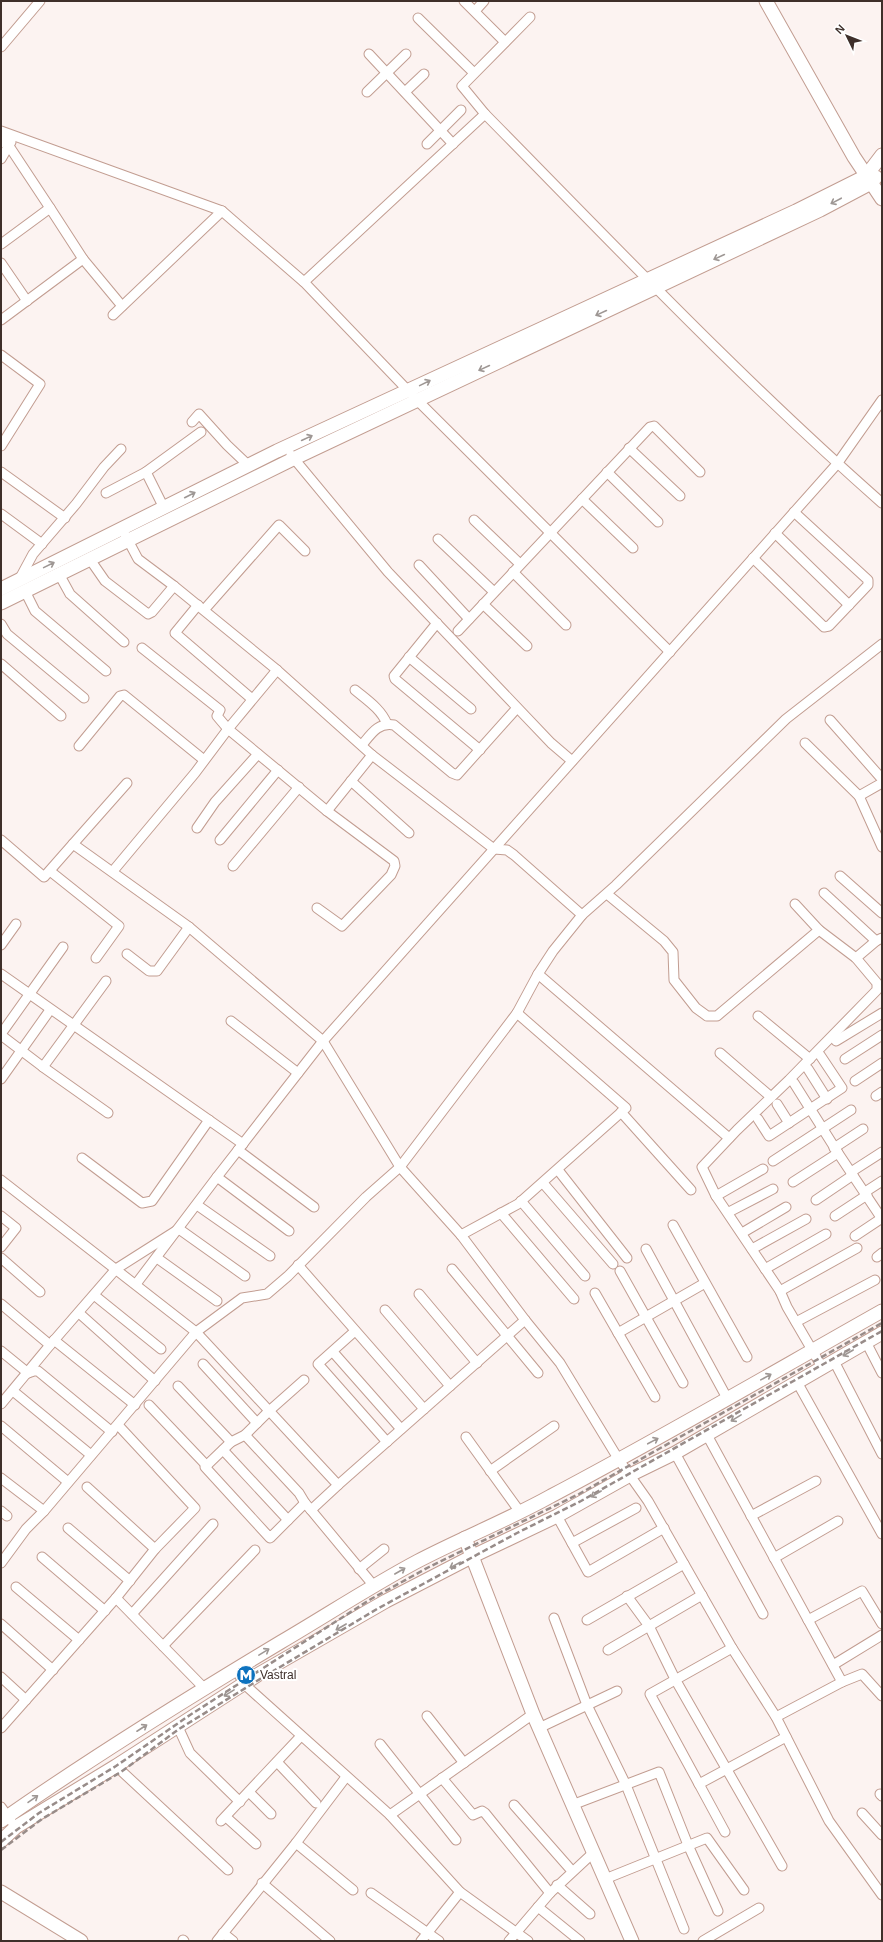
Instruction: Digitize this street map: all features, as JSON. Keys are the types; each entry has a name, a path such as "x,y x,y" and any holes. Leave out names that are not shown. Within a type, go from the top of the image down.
{"street":[{"path":"1,47 40,1"},
{"path":"464,1 505,42"},
{"path":"475,11 484,1"},
{"path":"766,1 875,176"},
{"path":"776,1 875,176 882,199"},
{"path":"530,16 462,86 485,114 651,283 837,464 882,503"},
{"path":"418,18 474,73"},
{"path":"370,54 453,144"},
{"path":"367,92 406,54"},
{"path":"405,92 424,74"},
{"path":"427,144 461,110"},
{"path":"304,282 485,114"},
{"path":"1,159 8,134 222,211 304,282 413,395 670,652"},
{"path":"5,144 50,208 83,259 122,306"},
{"path":"1,603 22,585 290,453 651,283 820,210 875,176 882,154"},
{"path":"1,244 50,208"},
{"path":"113,314 222,211"},
{"path":"1,320 83,259"},
{"path":"1,263 27,301"},
{"path":"1,355 40,384 1,446"},
{"path":"136,1284 323,1041 837,464 882,400"},
{"path":"192,422 199,414 227,445 249,466"},
{"path":"458,632 550,531 650,427 654,426 700,472"},
{"path":"106,493 146,472 201,432"},
{"path":"629,448 680,496"},
{"path":"106,671 35,612 22,585 33,554 65,518 104,467 121,449"},
{"path":"1,589 22,585 59,574 90,558 164,508 249,466 290,453"},
{"path":"290,453 388,572 551,743 572,761"},
{"path":"1,472 65,518"},
{"path":"146,472 164,508"},
{"path":"607,472 658,522"},
{"path":"582,498 634,548"},
{"path":"753,558 824,627 829,626 868,585 868,580 794,512"},
{"path":"1,514 42,544"},
{"path":"474,520 520,564"},
{"path":"252,699 175,633 201,608 279,526 306,552"},
{"path":"775,533 849,605"},
{"path":"124,534 138,559 174,586 277,670 372,755 494,849 507,850 514,855 582,915"},
{"path":"438,539 494,592"},
{"path":"90,558 105,581 148,614 174,586"},
{"path":"419,565 469,619"},
{"path":"513,572 566,624"},
{"path":"59,574 70,594 124,642"},
{"path":"483,604 527,646"},
{"path":"437,623 394,676 395,679 480,750"},
{"path":"1,624 7,634 84,698"},
{"path":"1,1563 26,1529 44,1511 196,1332 242,1298 267,1294 366,1197 400,1167 517,1013 552,950 582,915 607,894 786,719 882,644"},
{"path":"142,648 220,710 217,716 228,729 327,811 394,861 395,866 391,875 342,926 317,908"},
{"path":"409,657 471,709"},
{"path":"1,664 61,716"},
{"path":"112,871 277,670"},
{"path":"355,690 378,709 387,724"},
{"path":"79,746 120,696 124,696 204,760"},
{"path":"362,745 378,726 387,724 394,725 452,773 457,775 517,708"},
{"path":"830,720 882,779"},
{"path":"805,743 858,796 882,847"},
{"path":"197,828 215,802 258,754"},
{"path":"327,811 372,755"},
{"path":"220,840 278,770"},
{"path":"351,781 409,833"},
{"path":"1,840 44,877 127,783"},
{"path":"858,796 882,783"},
{"path":"233,866 299,787"},
{"path":"73,844 189,927 323,1041 400,1167 461,1235 525,1320 560,1363 619,1460 630,1474 664,1528 732,1648 776,1717 829,1821 879,1883 882,1895"},
{"path":"50,871 119,926 96,958"},
{"path":"840,876 882,913"},
{"path":"824,893 879,940 856,958"},
{"path":"607,894 664,941 673,952 674,980 696,1008 707,1016 717,1016 820,930"},
{"path":"795,904 820,930 856,958 877,983 877,990 810,1059 774,1101 728,1138 702,1167 716,1196 780,1291 822,1367"},
{"path":"1,945 16,924"},
{"path":"127,954 149,971 157,971 189,927"},
{"path":"64,947 1,1035 108,1113"},
{"path":"1,974 208,1120 314,1207"},
{"path":"538,974 728,1138"},
{"path":"44,1067 106,981"},
{"path":"1,1079 50,1010"},
{"path":"836,1042 882,1012"},
{"path":"461,1235 521,1201 558,1170 626,1108 517,1013"},
{"path":"758,1016 810,1059"},
{"path":"231,1021 298,1073"},
{"path":"845,1059 882,1035"},
{"path":"720,1053 774,1101 790,1123"},
{"path":"758,1119 769,1136 842,1088 820,1055"},
{"path":"855,1081 882,1063"},
{"path":"808,1069 827,1099"},
{"path":"794,1083 836,1150 881,1216 855,1236"},
{"path":"773,1161 851,1110"},
{"path":"621,1112 691,1190"},
{"path":"82,1158 142,1203 147,1203 152,1201 208,1120"},
{"path":"793,1182 862,1129"},
{"path":"816,1200 882,1152"},
{"path":"716,1196 763,1169"},
{"path":"558,1170 627,1258"},
{"path":"217,1177 289,1231"},
{"path":"1,1180 196,1332 338,1484"},
{"path":"835,1216 882,1181"},
{"path":"543,1183 613,1264"},
{"path":"728,1212 773,1189"},
{"path":"521,1201 586,1276"},
{"path":"197,1205 270,1256"},
{"path":"742,1233 786,1207"},
{"path":"501,1213 574,1299"},
{"path":"1,1216 16,1228 2,1244"},
{"path":"752,1249 806,1219"},
{"path":"673,1225 747,1357"},
{"path":"1,1403 13,1391 52,1342 116,1269 179,1229"},
{"path":"179,1229 245,1276"},
{"path":"765,1269 826,1234"},
{"path":"780,1291 857,1248"},
{"path":"646,1249 727,1398"},
{"path":"1,1258 40,1292"},
{"path":"157,1258 216,1300"},
{"path":"298,1265 424,1409"},
{"path":"452,1269 538,1373"},
{"path":"620,1271 683,1383"},
{"path":"796,1322 875,1280"},
{"path":"618,1333 705,1283"},
{"path":"595,1293 654,1397"},
{"path":"419,1294 476,1363"},
{"path":"94,1295 162,1349"},
{"path":"1,1304 135,1405"},
{"path":"385,1310 450,1386"},
{"path":"16,1827 3,1815 204,1688 374,1586 417,1561 520,1512 619,1460 882,1311"},
{"path":"78,1313 155,1381"},
{"path":"149,1406 207,1466 205,1468 270,1538 288,1520 338,1484 525,1320"},
{"path":"355,1331 318,1364 387,1442"},
{"path":"1,1841 16,1827 116,1766 244,1684 386,1601 473,1556 557,1516 630,1474 675,1453 882,1333"},
{"path":"866,1342 882,1373"},
{"path":"1,1351 28,1373 38,1372 115,1428 196,1508 155,1549 105,1611 1,1728"},
{"path":"333,1352 401,1429"},
{"path":"834,1361 882,1454"},
{"path":"203,1364 257,1423"},
{"path":"207,1466 231,1442 245,1435 304,1380"},
{"path":"797,1382 882,1534"},
{"path":"178,1386 231,1442"},
{"path":"13,1391 91,1455"},
{"path":"1,1426 68,1482"},
{"path":"490,1471 554,1426"},
{"path":"245,1435 299,1493 308,1507 374,1586"},
{"path":"706,1435 842,1682"},
{"path":"466,1437 520,1512"},
{"path":"223,1450 288,1520"},
{"path":"675,1453 763,1614"},
{"path":"1,1478 44,1511"},
{"path":"751,1516 816,1481"},
{"path":"87,1487 155,1549"},
{"path":"572,1543 636,1508"},
{"path":"557,1516 588,1572 664,1528"},
{"path":"774,1558 838,1521"},
{"path":"132,1614 213,1524"},
{"path":"68,1528 130,1581"},
{"path":"465,1538 533,1714 632,1941"},
{"path":"360,1569 384,1549"},
{"path":"163,1646 255,1550"},
{"path":"42,1557 105,1611"},
{"path":"586,1620 684,1564"},
{"path":"16,1587 79,1640"},
{"path":"808,1620 862,1592 882,1624"},
{"path":"608,1650 702,1595"},
{"path":"627,1596 649,1626 675,1679 782,1866"},
{"path":"116,1598 204,1688"},
{"path":"554,1618 587,1705 626,1785 684,1929"},
{"path":"1,1624 53,1670"},
{"path":"833,1665 882,1635"},
{"path":"725,1832 650,1694 732,1648"},
{"path":"236,1669 244,1684 390,1815 460,1892 517,1931 528,1941"},
{"path":"776,1717 842,1682 862,1674 882,1696"},
{"path":"1,1677 26,1700"},
{"path":"539,1728 617,1691"},
{"path":"390,1815 533,1714"},
{"path":"427,1716 464,1763"},
{"path":"179,1729 190,1753 240,1802"},
{"path":"256,1844 224,1819 301,1736"},
{"path":"699,1784 786,1737"},
{"path":"380,1744 456,1840"},
{"path":"277,1762 316,1803"},
{"path":"116,1766 228,1870"},
{"path":"572,1805 659,1772 688,1845 718,1911"},
{"path":"217,1941 262,1883 296,1843 346,1777"},
{"path":"442,1778 473,1815 482,1811 485,1813 550,1893"},
{"path":"249,1792 271,1814"},
{"path":"514,1805 572,1871"},
{"path":"862,1813 882,1835"},
{"path":"605,1879 707,1838 744,1890"},
{"path":"296,1843 353,1890"},
{"path":"509,1941 557,1885 593,1852"},
{"path":"262,1883 330,1941"},
{"path":"557,1885 590,1914"},
{"path":"1,1892 81,1941"},
{"path":"421,1941 460,1892"},
{"path":"371,1893 421,1930 428,1932 439,1941"},
{"path":"538,1907 580,1941"},
{"path":"703,1941 759,1908"},
{"path":"223,1933 233,1941"}],"railway":[{"path":"1,1842 39,1813 116,1766 190,1715 371,1599 429,1567 579,1494 882,1323"},
{"path":"1,1850 42,1819 121,1772 179,1729 377,1609 517,1533 581,1501 882,1331"}],"place":[{"name":"Vastral","path":"246,1675"}]}
